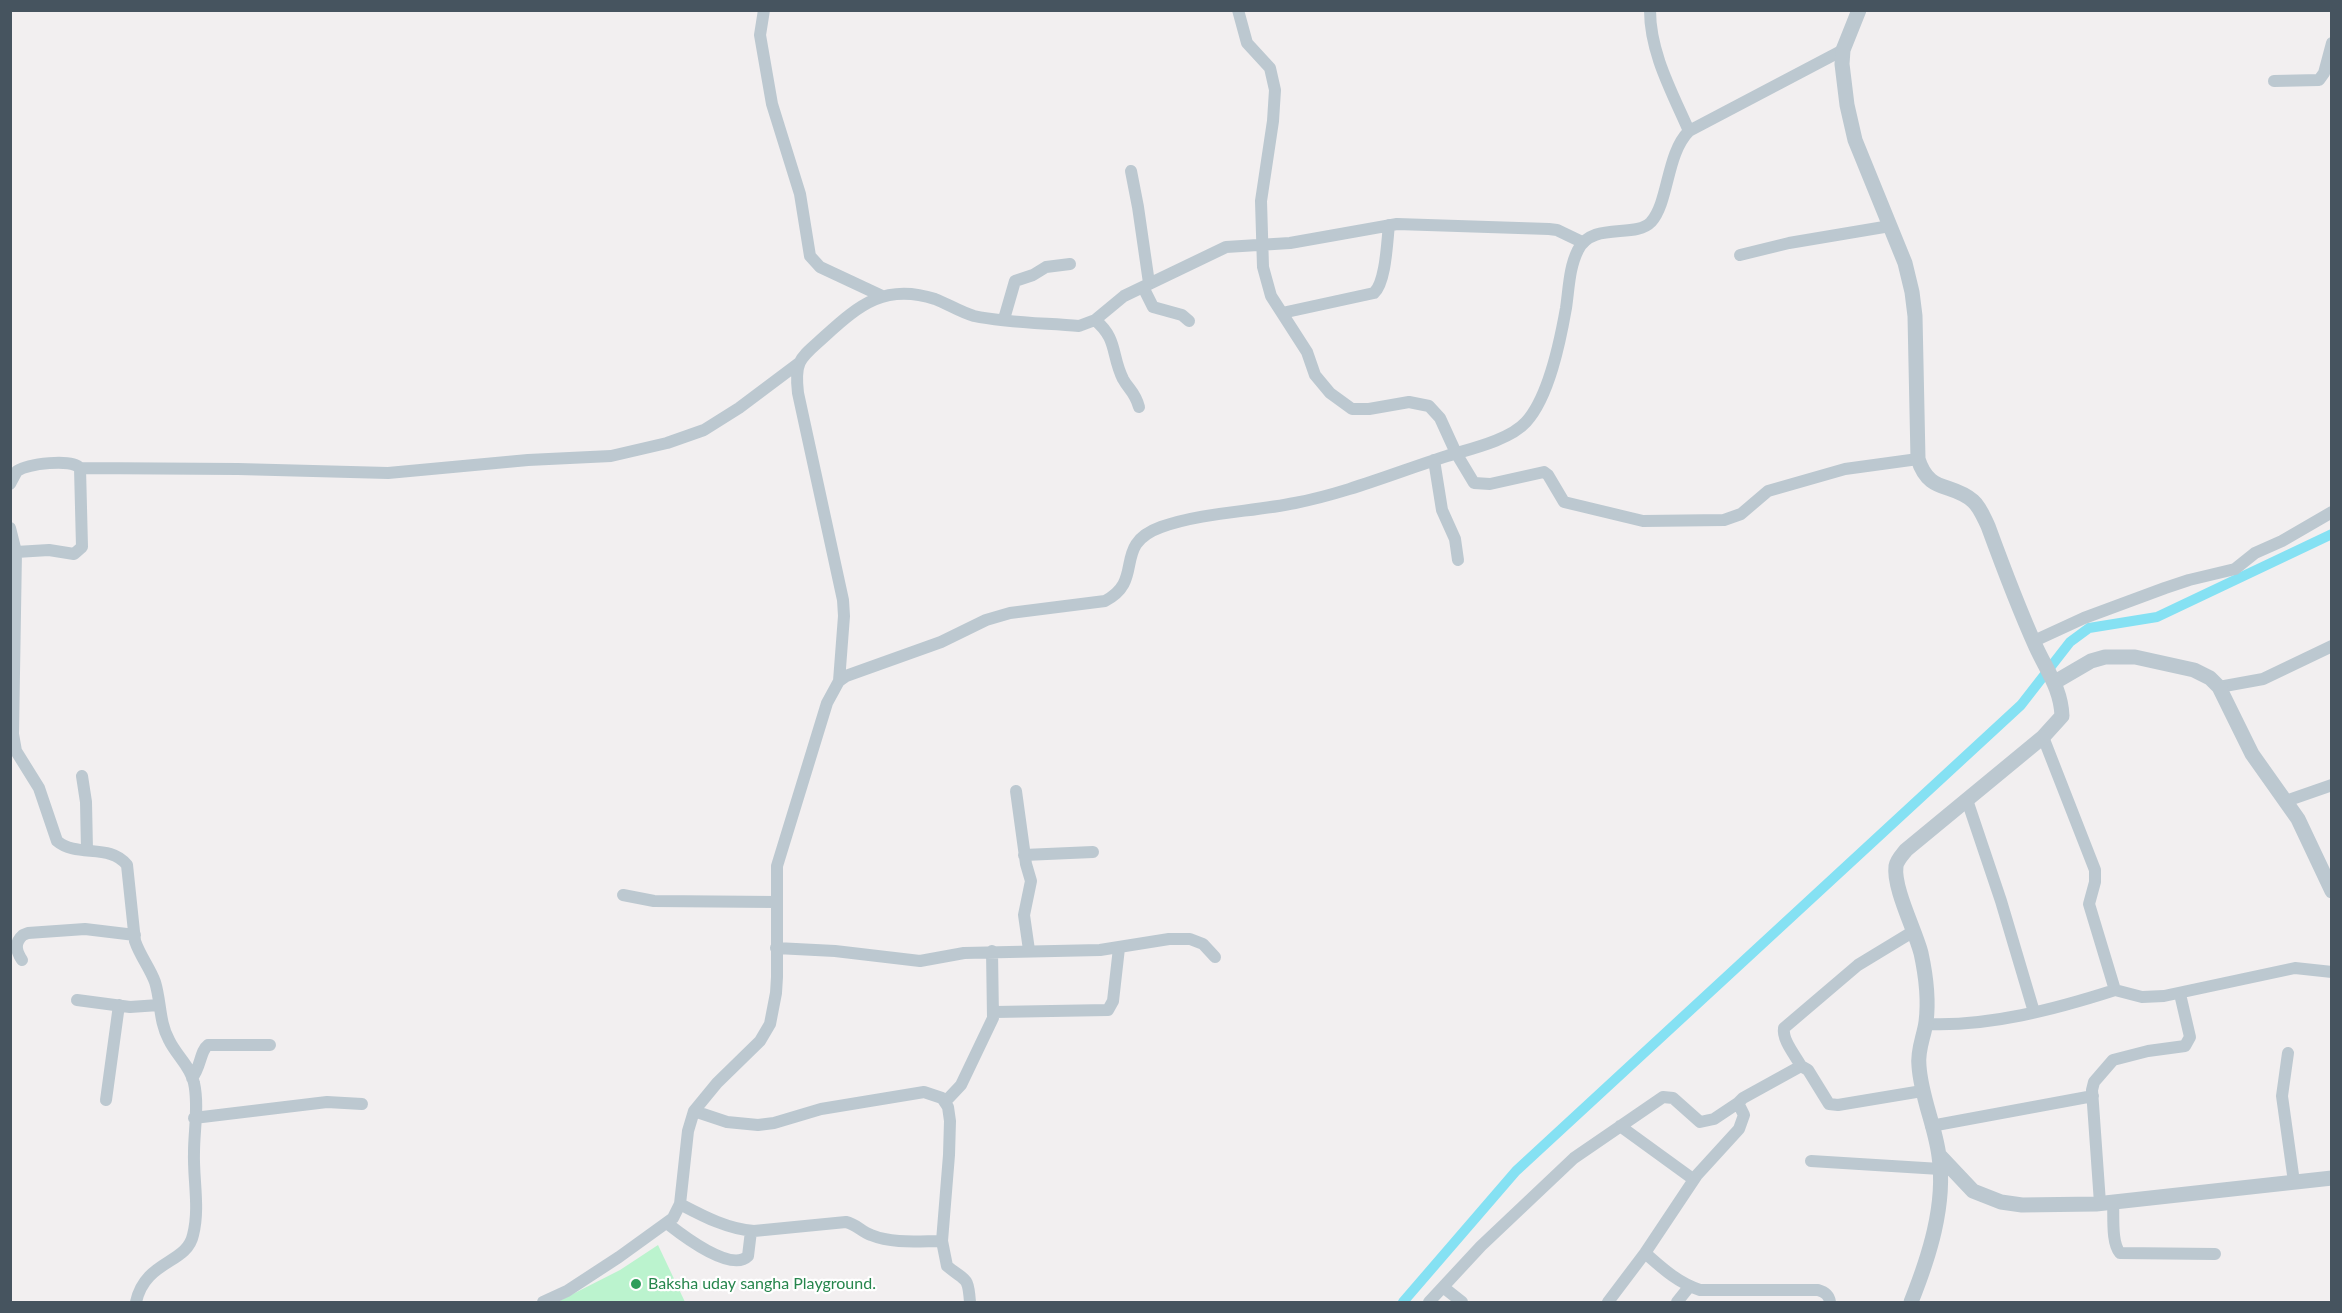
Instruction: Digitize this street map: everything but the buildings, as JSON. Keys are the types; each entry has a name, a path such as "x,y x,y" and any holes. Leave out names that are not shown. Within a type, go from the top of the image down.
{"street":[{"path":"764,10 760,35 772,104 800,194 810,256 820,267 882,296"},
{"path":"1238,10 1247,43 1270,68 1275,90 1273,121 1261,201 1266,281 1271,296 1307,352 1319,382 1346,406 1358,410 1409,402 1424,404 1440,418 1455,453 1474,483 1490,484 1544,472 1548,474 1564,502 1643,521 1724,520 1741,514 1768,491 1845,469 1918,459"},
{"path":"1650,10 1651,35 1656,53 1689,131"},
{"path":"1859,10 1843,50 1842,71 1851,127 1905,263 1913,300 1918,459 1922,472 1928,480 1963,495 1973,501 1978,508 1988,526 2035,644 2053,678 2061,703 2062,716 2043,737 1906,850 1896,865 1899,887 1921,953 1926,986 1928,1002 1926,1024 1919,1048 1918,1064 1922,1091 1940,1162 1938,1213 1924,1270 1911,1302"},
{"path":"2274,81 2319,80 2324,73 2331,42"},
{"path":"839,681 853,672 941,642 1000,615 1106,601 1116,596 1122,589 1133,548 1138,540 1145,534 1162,527 1190,519 1294,504 1335,494 1511,434 1526,423 1536,410 1548,378 1566,309 1571,271 1582,242 1595,235 1641,227 1652,221 1677,150 1683,136 1689,131 1843,50"},
{"path":"1131,171 1138,207 1148,300 1153,307 1182,315 1189,321"},
{"path":"1282,313 1374,293 1382,277 1389,225"},
{"path":"543,1302 567,1291 668,1224 673,1218 680,1203 688,1131 694,1111 717,1083 760,1041 770,1024 776,993 777,866 827,703 839,681 844,616 843,600 798,393 796,370 804,355 866,303 882,296 902,292 937,300 974,316 1079,326 1095,320 1124,296 1226,247 1311,240 1389,225 1549,229 1557,230 1582,242"},
{"path":"1740,255 1790,243 1890,226"},
{"path":"1004,319 1012,287 1018,279 1033,275 1046,267 1070,264"},
{"path":"1095,320 1108,332 1124,380 1136,396 1139,407"},
{"path":"10,484 17,471 30,465 72,463 80,468 388,473 528,460 610,456 667,443 704,430 739,408 799,363"},
{"path":"1434,460 1442,510 1455,539 1458,560"},
{"path":"16,552 49,550 74,554 82,547 80,468"},
{"path":"2035,644 2084,618 2165,588 2235,569 2255,553 2283,541 2331,512"},
{"path":"10,528 16,552 13,685 13,734 16,751 39,788 57,841 63,846 116,855 128,865 138,952 155,984 162,1021 169,1041 192,1077 195,1094 196,1206 193,1235 190,1243 177,1256 149,1275 140,1288 136,1302"},
{"path":"2219,687 2263,680 2331,646"},
{"path":"2053,678 2091,661 2106,657 2135,657 2194,670 2210,678 2219,687 2252,754 2286,801 2320,862 2331,891"},
{"path":"2043,737 2095,870 2095,882 2089,904 2115,990"},
{"path":"82,776 86,802 87,850"},
{"path":"2286,801 2331,785"},
{"path":"1016,791 1024,855 1031,881 1024,915 1029,950"},
{"path":"1967,800 2001,901 2034,1012"},
{"path":"1024,855 1093,852"},
{"path":"623,895 654,901 776,902"},
{"path":"22,960 18,954 17,943 23,935 28,933 85,929 135,935"},
{"path":"1914,931 1858,965 1784,1028 1785,1039 1801,1066 1808,1070 1829,1104 1838,1105 1922,1091"},
{"path":"776,948 835,951 920,961 964,953 1100,950 1169,939 1190,939 1203,944 1215,957"},
{"path":"995,1012 1108,1010 1113,1001 1119,948"},
{"path":"945,1102 961,1084 995,1012 992,951"},
{"path":"1926,1024 1975,1023 2078,1002 2115,990 2142,997 2180,994 2295,968 2331,972"},
{"path":"2180,994 2188,1028 2189,1042 2185,1047 2148,1051 2113,1060 2094,1082 2093,1096 2107,1203 2116,1249 2120,1253 2215,1254"},
{"path":"77,1000 139,1007 159,1005"},
{"path":"106,1100 119,1005"},
{"path":"192,1077 200,1066 202,1051 208,1045 270,1045"},
{"path":"2288,1053 2282,1096 2294,1182"},
{"path":"1429,1302 1481,1246 1574,1158 1663,1097 1673,1098 1700,1122 1714,1119 1762,1086 1801,1066"},
{"path":"694,1111 727,1122 758,1125 774,1123 821,1109 924,1092 942,1098 948,1107 950,1144 942,1241 947,1266 964,1277 969,1284 970,1302"},
{"path":"1931,1126 2093,1096"},
{"path":"194,1118 327,1102 362,1104"},
{"path":"1608,1302 1645,1253 1693,1179 1739,1129 1744,1115 1738,1103"},
{"path":"1620,1126 1693,1179"},
{"path":"1811,1161 1940,1162 1973,1191 2001,1202 2040,1206 2107,1203 2331,1178"},
{"path":"680,1203 714,1221 751,1231 846,1222 854,1224 872,1236 885,1239 942,1241"},
{"path":"668,1224 713,1254 739,1261 748,1257 751,1231"},
{"path":"1645,1253 1669,1275 1689,1287 1711,1292 1728,1289 1818,1290 1824,1292 1830,1302"},
{"path":"1443,1287 1462,1302"},
{"path":"1677,1302 1689,1287"}],"green space":[{"name":"Baksha uday sangha Playground.","path":"658,1245 685,1302 557,1302 620,1270"}],"waterway":[{"path":"1403,1302 1516,1171 2021,705 2070,642 2089,628 2157,617 2332,534"}],"place":[{"name":"Baksha uday sangha Playground.","path":"636,1284"}]}
